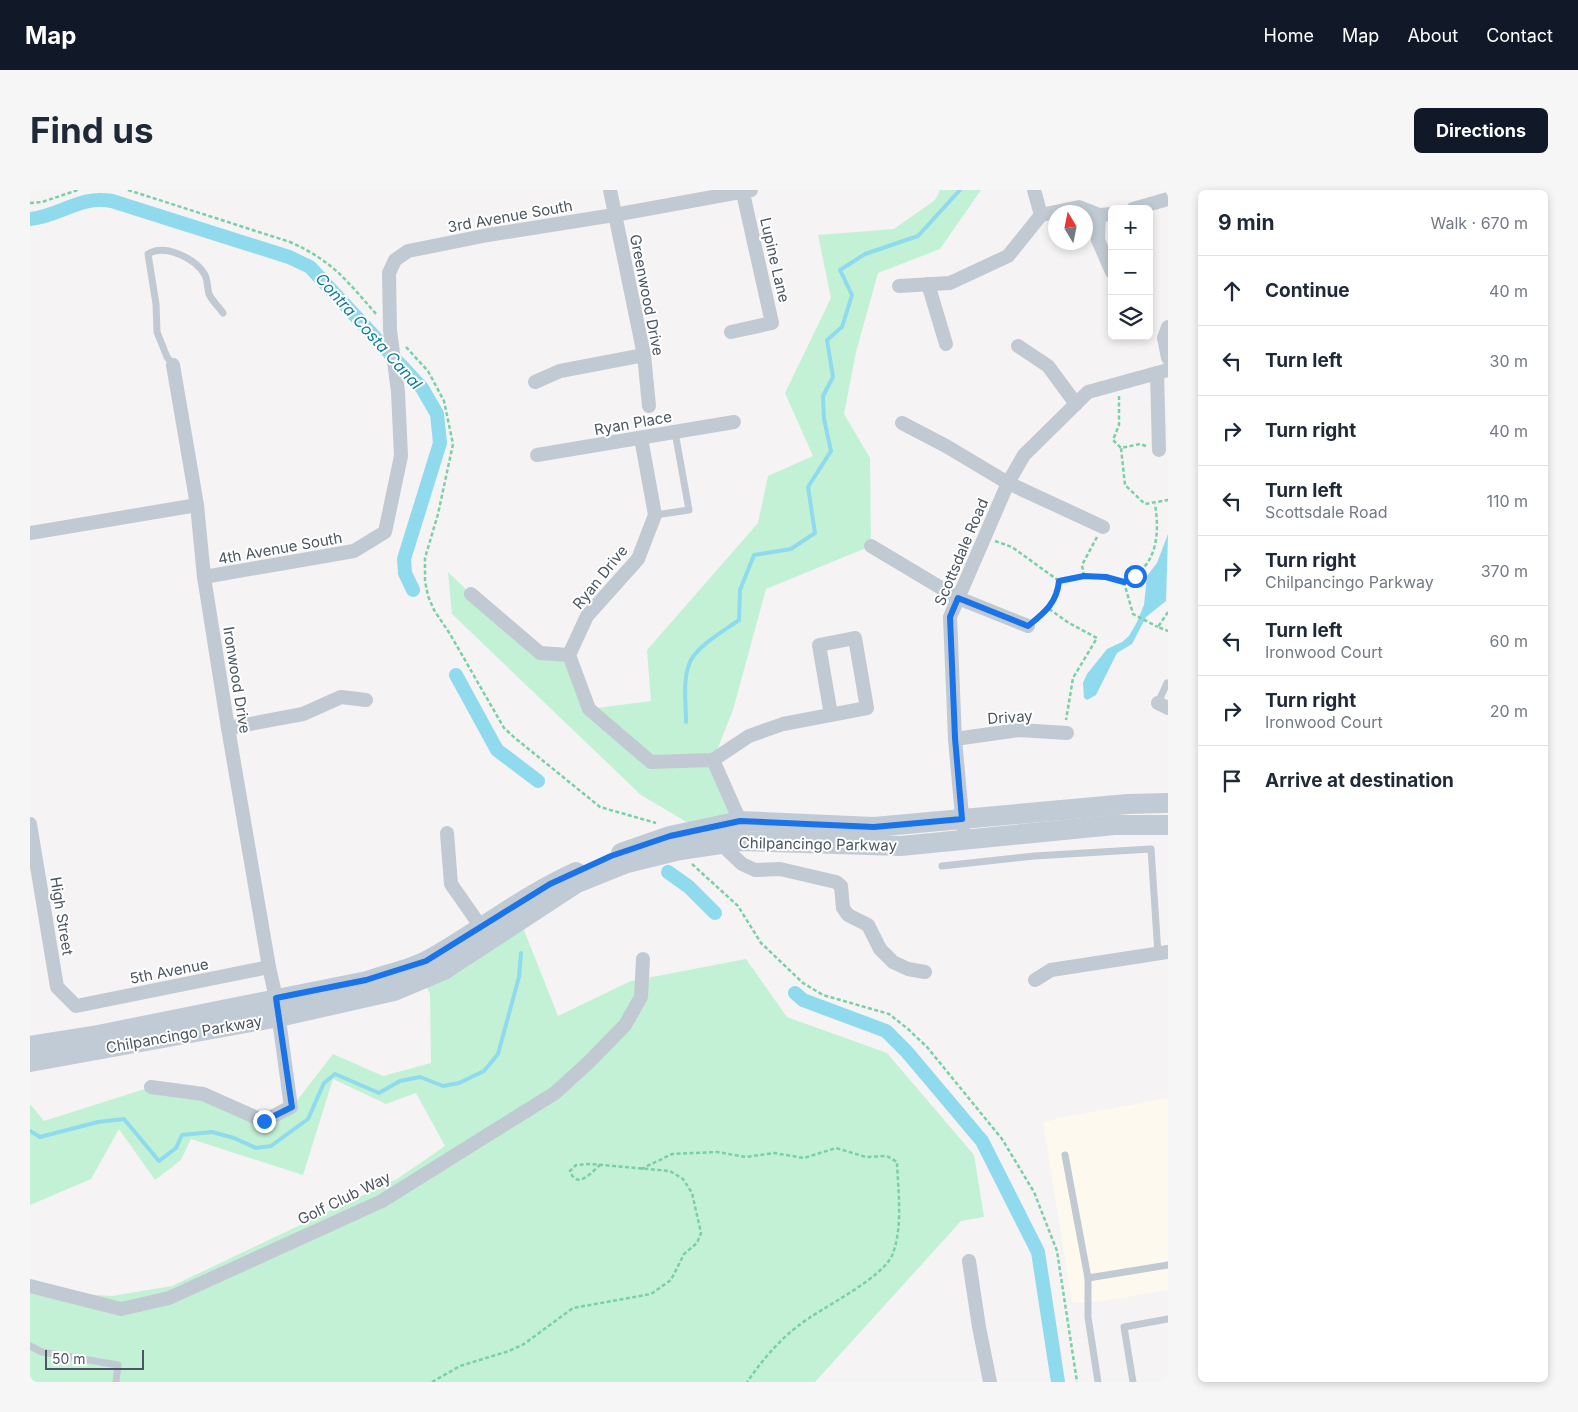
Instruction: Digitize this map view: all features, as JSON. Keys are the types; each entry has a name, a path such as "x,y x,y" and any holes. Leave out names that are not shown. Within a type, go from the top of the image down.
{"street":[{"name":"Greenwood Drive","path":"610,190 644,355 650,406"},
{"path":"1034,190 1041,215"},
{"name":"3rd Avenue South","path":"390,330 389,273 395,260 408,251 488,235 747,191"},
{"name":"Lupine Lane","path":"731,332 772,323 747,191"},
{"path":"1147,205 1168,199"},
{"path":"899,286 950,283 1008,256 1041,215 1079,207 1105,214 1098,240 1108,263"},
{"path":"928,284 946,344"},
{"path":"1168,327 1164,338 1168,358"},
{"name":"4th Avenue South","path":"204,577 354,551 385,532 401,456 398,392 390,330"},
{"path":"1018,346 1048,366 1076,404"},
{"path":"535,382 560,371 644,355"},
{"name":"Ironwood Drive","path":"151,1087 203,1094 264,1121 292,1107 278,1008 269,967 228,728 204,577 197,505 173,365"},
{"path":"1160,450 1162,372"},
{"name":"Scottsdale Road","path":"964,840 955,738 950,617 958,598 1008,483 1024,455 1088,392 1162,372"},
{"name":"Ryan Place","path":"537,455 734,422"},
{"path":"902,423 946,446 1008,483 1103,527"},
{"path":"641,438 655,515"},
{"path":"30,533 197,505"},
{"name":"Ryan Drive","path":"569,655 586,616 638,559 655,515"},
{"path":"872,546 958,598 1028,626"},
{"path":"471,594 540,653 569,655 589,709 652,762 713,760 749,736 784,724 831,715 867,708 855,638 819,645 831,715"},
{"path":"228,728 303,714 341,697 366,700"},
{"name":"Drivay","path":"955,738 1019,730 1067,732"},
{"path":"713,760 740,821 741,842"},
{"name":"Chilpancingo Parkway","path":"30,1046 394,991 444,970 484,935 577,883 675,843 740,821 874,827 1128,804 1168,804"},
{"name":"High Street","path":"30,824 57,987 76,1006"},
{"name":"Chilpancingo Parkway","path":"675,843 721,844 741,842 900,846 1114,825 1168,825"},
{"path":"447,833 451,884 484,935"},
{"path":"721,844 742,864 755,870 780,869 836,882 841,886 844,908 848,915 868,925 880,949 893,962 908,969 925,972"},
{"path":"1035,980 1051,970 1163,953"},
{"name":"Golf Club Way","path":"30,1286 121,1309 170,1298 382,1201 555,1093 589,1062 625,1025 642,997 643,958"},
{"name":"5th Avenue","path":"76,1006 269,967"},
{"name":"Chilpancingo Parkway","path":"30,1062 278,1008"},
{"path":"969,1261 978,1327 990,1382"}],"lane":[{"path":"173,365 166,358 157,332 156,304 148,254 160,250 176,253 192,263 205,275 209,294 223,313"},
{"path":"655,515 689,510 675,432"},
{"path":"1163,706 1167,683"},
{"path":"942,866 1034,856 1151,849 1163,953"},
{"path":"1065,1155 1088,1278 1088,1318 1098,1382"},
{"path":"1088,1278 1168,1265"},
{"path":"1133,1382 1124,1327 1168,1319"},
{"path":"30,1346 42,1352 118,1365 116,1382"}],"path":[{"path":"30,203 42,202 78,190"},
{"path":"128,190 290,242 312,252 337,269 428,371 444,401 453,444 438,514 425,558 425,581 434,610 510,733 600,807 614,813 653,821 662,826 684,858 712,880 738,906 761,942 803,983 822,995 889,1014 927,1047 1002,1139 1034,1192 1056,1251 1077,1382"},
{"path":"1119,384 1119,426 1113,440 1120,448 1125,485 1145,504 1155,504 1168,500"},
{"path":"1120,448 1140,444 1160,450"},
{"path":"985,538 1012,547 1059,581 1084,576 1106,577 1124,582 1144,568 1151,556 1158,527 1155,504"},
{"path":"1084,576 1082,565 1087,552 1103,527"},
{"path":"1028,626 1049,609 1058,591 1059,581"},
{"path":"1124,582 1133,614 1168,632"},
{"path":"1049,609 1069,623 1097,638 1073,678 1066,713 1067,732"},
{"path":"1158,627 1168,612"},
{"path":"641,1169 672,1154 717,1152 746,1157 774,1153 804,1158 836,1148 866,1158 887,1156 897,1162 897,1234 893,1254 883,1269 798,1326 765,1356 747,1382"},
{"path":"432,1382 460,1366 509,1351 524,1344 574,1308 651,1294 671,1280 684,1254 697,1243 701,1233 692,1193 683,1179 670,1171 600,1166 576,1165 570,1171 572,1178 584,1180 600,1166"}],"shaded area":[{"path":"1168,1098 1168,1290 1097,1302 1072,1303 1043,1123 1058,1118"}],"green space":[{"path":"940,190 981,190 940,249 878,273 856,352 844,414 870,458 871,546 766,589 733,710 713,760 740,821 700,830 641,795 452,614 448,572 540,653 569,655 589,709 651,701 647,650 758,523 768,476 813,456 785,393 831,298 818,235 894,229 935,200"},
{"path":"520,920 558,1016 631,981 746,959 787,1017 887,1053 974,1155 984,1217 961,1221 815,1382 30,1382 30,1286 62,1293 112,1296 172,1286 397,1179 445,1146 416,1093 386,1104 333,1079 303,1175 191,1139 181,1160 155,1180 119,1129 91,1179 30,1205 30,1104 44,1121 151,1087 174,1089 264,1121 292,1107 333,1054 383,1076 431,1063 430,994 423,979"}],"water":[{"path":"1168,534 1166,601 1146,617 1132,644 1117,653 1096,695 1087,700 1084,698 1083,683 1087,674 1107,649 1122,642 1129,636 1144,605 1147,576 1157,563"}],"waterway":[{"path":"686,722 685,690 688,667 700,649 739,620 740,590 754,555 791,549 815,533 808,487 831,451 824,419 823,396 833,377 827,340 842,327 852,295 840,270 865,254 918,236 960,190"},
{"name":"Contra Costa Canal","path":"30,219 51,214 80,203 100,200 112,201 289,257 310,267 422,388 437,414 440,443 404,559 405,573 413,590"},
{"name":"Contra Costa Canal","path":"456,675 497,750 538,781"},
{"name":"Contra Costa Canal","path":"668,872 689,887 715,913"},
{"path":"30,1131 40,1137 98,1122 124,1119 159,1161 176,1148 182,1135 212,1132 234,1138 256,1148 271,1146 308,1119 324,1083 335,1074 379,1093 400,1081 420,1077 443,1086 459,1083 484,1071 498,1054 519,977 521,953"},
{"name":"Contra Costa Canal","path":"795,993 803,1000 886,1031 907,1052 982,1141 1038,1252 1058,1382"}],"route":[{"path":"264,1121 292,1107 276,998 366,980 426,961 550,884 611,856 670,836 740,821 874,827 962,819 955,738 950,617 958,598 1028,626 1049,609 1058,591 1059,581 1084,576 1106,577 1124,582 1135,576"}]}
